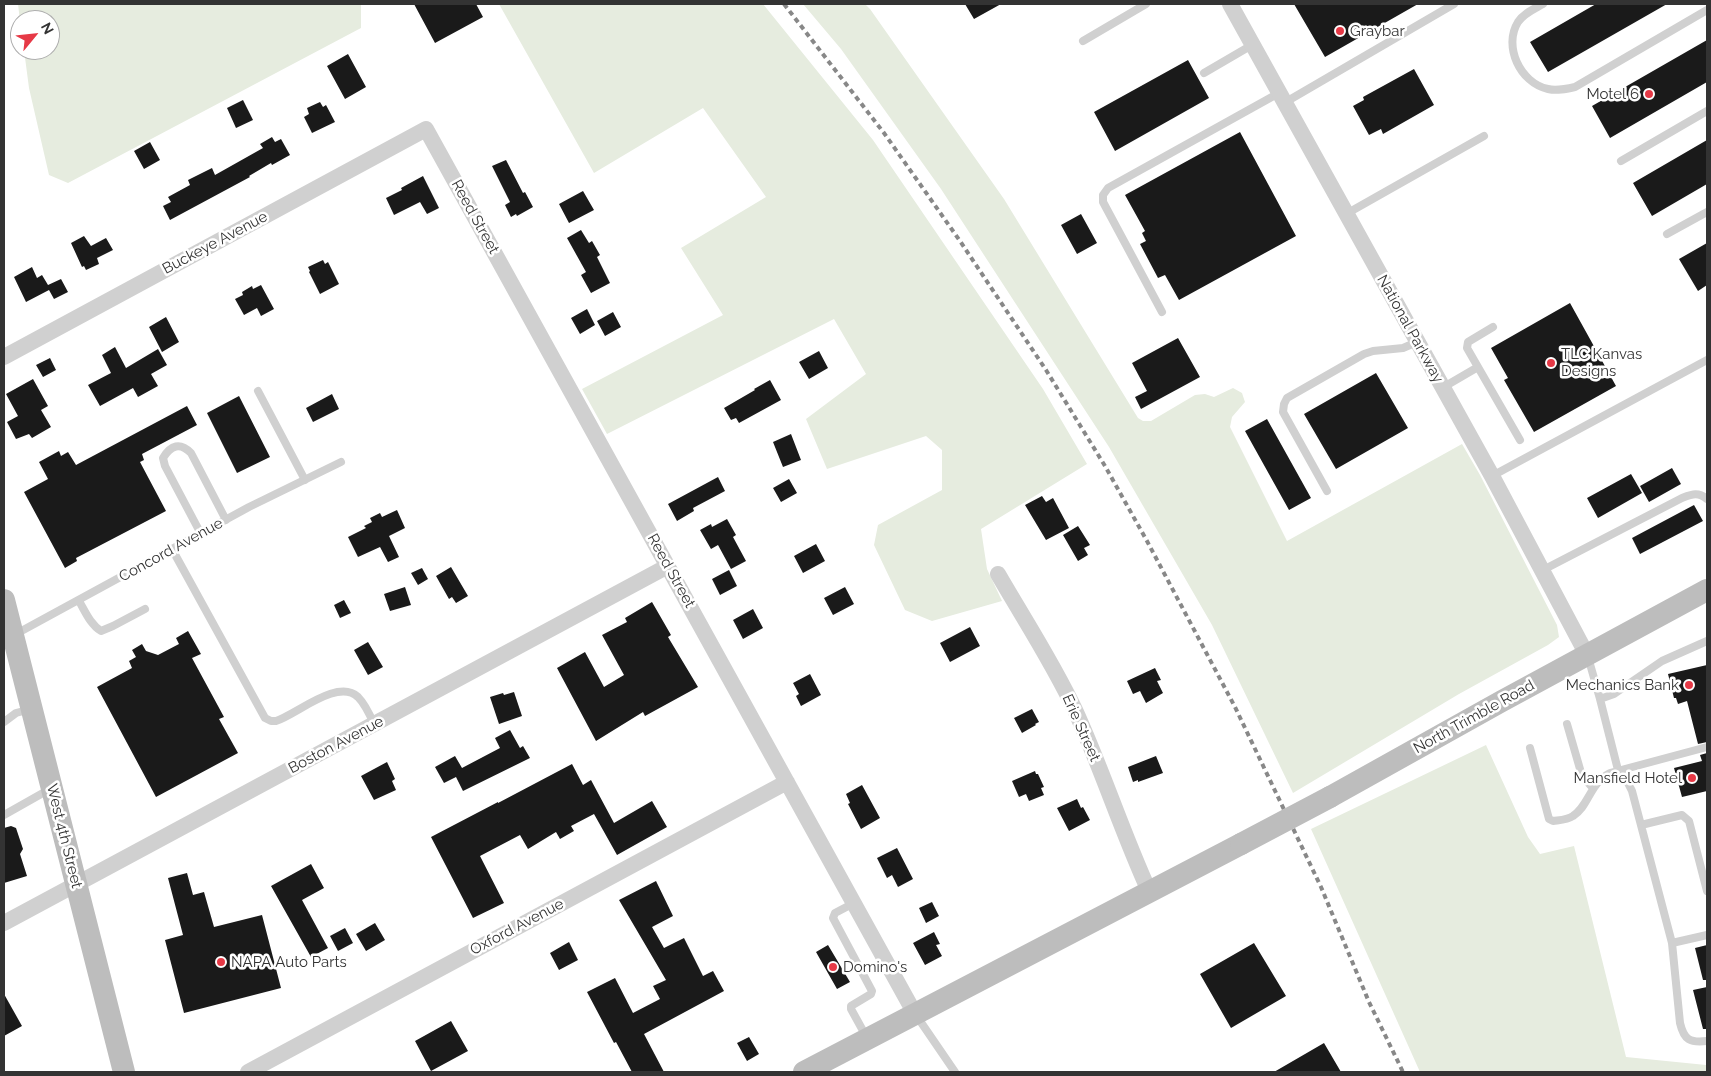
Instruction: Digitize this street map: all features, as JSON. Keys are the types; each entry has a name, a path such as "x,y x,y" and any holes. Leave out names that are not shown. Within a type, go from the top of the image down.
{"main road":[{"name":"North Trimble Road","path":"804,1072 1330,797 1707,590"},
{"name":"West 4th Street","path":"4,600 8,638 31,708 124,1072"}],"street":[{"name":"National Parkway","path":"1230,4 1492,476 1587,655"},
{"name":"Buckeye Avenue","path":"4,357 426,129"},
{"name":"Reed Street","path":"426,129 915,1014"},
{"name":"Boston Avenue","path":"4,923 668,566"},
{"name":"Erie Street","path":"998,574 1051,665 1074,710 1149,891"},
{"name":"Oxford Avenue","path":"248,1072 787,782"}],"lane":[{"path":"1082,41 1146,4"},
{"path":"1162,312 1103,202 1103,195 1108,188 1281,98 1454,4"},
{"path":"1543,4 1525,14 1518,21 1512,41 1514,52 1518,65 1530,80 1547,89 1561,90 1574,87 1707,10 1704,4"},
{"path":"1204,73 1252,45"},
{"path":"1621,161 1707,111"},
{"path":"1346,214 1484,136"},
{"path":"1667,234 1707,212"},
{"path":"1494,327 1468,342 1467,345 1520,440"},
{"path":"1327,491 1283,412 1287,398 1364,354 1373,351 1403,348 1417,342"},
{"path":"1492,476 1707,360"},
{"path":"1442,388 1478,367"},
{"path":"258,391 305,480"},
{"path":"201,534 165,466 163,458 172,448 185,447 191,453 226,520"},
{"name":"Concord Avenue","path":"8,638 226,520 340,462"},
{"path":"1541,571 1682,498 1692,494 1700,494 1707,500"},
{"path":"172,550 265,718 276,722 330,694 342,690 351,692 358,697 374,724"},
{"path":"79,601 90,621 101,631 145,609"},
{"path":"1600,699 1614,694 1662,661 1707,641"},
{"path":"1587,655 1618,770 1628,782 1632,791 1672,943 1680,1024 1683,1035 1689,1040 1707,1041"},
{"path":"4,722 16,714 31,708"},
{"path":"1568,724 1582,776 1593,788"},
{"path":"1530,748 1549,819 1553,821 1573,816 1582,807 1593,788 1604,777 1618,770 1707,747"},
{"path":"4,815 52,788"},
{"path":"1641,825 1682,815 1686,818 1689,821 1707,891"},
{"path":"854,903 835,913 833,918 872,991 871,994 851,1006 868,1040"},
{"path":"1672,943 1707,935"},
{"path":"915,1014 955,1072"}],"shaded area":[{"path":"18,4 361,4 361,28 68,183 49,175 29,88 25,60 60,60 60,10 19,10"},
{"path":"499,4 763,4 873,140 1043,389 1087,464 981,529 987,569 1002,601 932,621 905,610 874,545 878,525 942,490 942,450 926,436 827,469 806,419 866,374 834,319 607,434 582,389 723,315 681,248 766,197 703,108 594,173"},
{"path":"803,4 865,4 870,9 1004,199 1138,418 1143,421 1151,421 1195,395 1205,394 1214,397 1233,388 1242,393 1245,402 1232,417 1230,427 1287,541 1462,444 1480,475 1557,625 1559,637 1293,793 1212,625 1109,447 941,189 841,49"},
{"path":"1486,745 1528,837 1540,854 1574,846 1626,1057 1706,1065 1707,1072 1420,1072 1311,829"}],"building":[{"path":"414,4 476,4 483,17 435,43"},
{"path":"965,4 1001,4 974,19"},
{"name":"Graybar","path":"1294,4 1418,4 1325,57"},
{"name":"Motel 6","path":"1596,4 1667,4 1548,72 1530,42"},
{"name":"Motel 6","path":"1707,40 1707,82 1610,138 1592,106"},
{"path":"348,54 366,87 345,99 327,66"},
{"path":"1188,60 1209,98 1115,151 1094,112"},
{"path":"1414,69 1434,105 1383,134 1381,129 1369,135 1353,106 1364,100 1363,97"},
{"path":"243,100 253,120 236,128 227,108"},
{"path":"320,102 323,107 326,105 335,122 312,133 304,117 309,114 307,108"},
{"path":"1240,132 1296,236 1179,300 1165,275 1158,278 1140,244 1146,241 1142,233 1145,231 1125,195"},
{"path":"272,137 275,142 281,139 290,155 272,165 271,163 250,177 170,220 163,206 171,202 168,197 190,185 188,180 212,168 215,175 263,148 260,144"},
{"path":"1707,140 1707,184 1652,216 1633,183"},
{"path":"150,142 160,160 144,169 134,151"},
{"path":"506,160 523,193 525,192 533,207 517,216 516,214 511,217 505,205 510,202 492,166"},
{"path":"423,176 439,208 427,214 420,202 394,215 386,198"},
{"path":"583,191 594,210 569,223 559,204"},
{"path":"1081,214 1097,243 1077,254 1061,225"},
{"path":"581,230 589,243 592,241 600,255 597,257 610,283 591,293 581,275 586,272 567,238"},
{"path":"84,236 91,246 106,238 113,250 97,258 99,264 86,270 84,266 82,267 71,243"},
{"path":"1707,243 1707,285 1698,291 1679,259"},
{"path":"323,260 325,264 328,262 339,284 320,294 308,267"},
{"path":"32,267 37,278 42,275 48,285 61,279 68,292 54,299 49,290 26,302 14,277"},
{"path":"261,285 274,309 261,316 257,308 244,315 235,299 243,295 242,292 252,286 253,289"},
{"name":"TLC Kanvas Designs","path":"1570,303 1616,386 1534,432 1504,380 1508,378 1491,348"},
{"path":"587,309 595,325 580,334 571,318"},
{"path":"613,312 621,327 605,336 597,321"},
{"path":"166,317 179,342 162,352 149,327"},
{"path":"1178,338 1200,377 1141,409 1135,397 1147,391 1132,363"},
{"path":"115,347 126,368 158,349 167,365 151,374 158,386 138,397 133,388 100,406 88,385 111,373 102,355"},
{"path":"819,351 828,368 809,379 799,362"},
{"path":"50,358 56,370 43,377 36,365"},
{"path":"1376,373 1408,428 1336,469 1304,414"},
{"path":"33,379 48,406 41,410 51,427 32,438 29,434 16,439 7,422 18,416 6,394"},
{"path":"770,380 781,400 739,423 736,418 731,420 724,408"},
{"path":"332,394 339,409 313,422 306,408"},
{"path":"239,396 270,457 237,473 207,413"},
{"path":"187,406 197,425 142,454 144,460 140,462 166,511 76,558 77,561 65,568 24,492 48,479 39,462 59,451 61,456 68,452 76,465"},
{"path":"1267,419 1311,498 1289,510 1245,431"},
{"path":"791,434 801,460 783,467 773,442"},
{"path":"1672,468 1681,484 1649,502 1640,486"},
{"path":"1631,474 1642,493 1598,518 1587,498"},
{"path":"718,477 725,491 693,508 694,511 677,521 668,504"},
{"path":"789,479 797,493 781,502 773,488"},
{"path":"1042,496 1046,502 1053,498 1069,528 1046,540 1025,505"},
{"path":"1694,505 1703,521 1640,554 1632,538"},
{"path":"397,510 405,528 389,536 399,557 388,562 380,547 358,557 348,537 366,528 364,526 372,522 370,518 380,513 382,517"},
{"path":"727,519 736,535 733,537 746,561 731,569 718,545 711,549 700,530 711,524 712,527"},
{"path":"1078,526 1090,545 1084,548 1088,555 1078,561 1063,535"},
{"path":"816,544 825,561 803,573 794,556"},
{"path":"451,567 468,596 456,603 452,597 449,599 436,576"},
{"path":"422,568 428,579 418,585 411,573"},
{"path":"729,570 737,586 720,595 712,579"},
{"path":"405,587 411,605 390,611 384,594"},
{"path":"845,587 854,604 833,615 824,598"},
{"path":"344,600 351,613 340,618 334,605"},
{"path":"652,602 671,635 668,637 698,687 645,716 643,712 596,741 557,668 585,652 604,687 624,675 602,635 627,622 625,618"},
{"path":"753,609 763,628 743,639 733,620"},
{"path":"970,627 980,646 950,662 940,643"},
{"path":"188,631 201,654 192,658 224,717 219,719 238,753 156,797 97,687 132,668 129,661 136,657 132,650 142,644 146,651 158,655 179,644 176,638"},
{"path":"368,642 383,667 368,675 354,650"},
{"name":"Mechanics Bank","path":"1707,665 1707,742 1698,744 1687,701 1678,704 1676,698 1674,698 1668,674"},
{"path":"1155,668 1161,680 1157,681 1163,693 1146,703 1140,691 1133,694 1127,681"},
{"path":"810,674 821,695 801,706 796,696 799,694 793,683"},
{"path":"514,692 522,716 499,724 490,697"},
{"path":"1032,709 1039,722 1022,733 1014,718"},
{"path":"510,730 520,748 523,746 530,758 463,791 456,777 444,783 435,767 455,756 462,768 500,748 495,738"},
{"name":"Mansfield Hotel","path":"1707,753 1707,791 1682,797 1674,768 1702,761 1700,755"},
{"path":"1156,756 1163,773 1133,782 1128,767"},
{"path":"387,762 395,779 392,781 396,790 374,800 361,776"},
{"path":"572,764 583,785 591,780 614,823 652,801 667,827 617,855 594,814 571,826 574,831 560,839 556,832 528,849 520,835 480,856 504,903 473,918 431,837"},
{"path":"1035,771 1044,787 1041,788 1044,795 1029,801 1026,794 1019,797 1012,781"},
{"path":"862,785 880,818 861,829 848,804 850,803 846,794"},
{"path":"1077,799 1090,820 1069,831 1057,808"},
{"path":"11,826 16,828 23,849 20,854 27,876 4,883 4,828"},
{"path":"897,848 913,879 898,887 892,875 887,878 877,858"},
{"path":"311,864 324,888 302,900 328,948 311,957 271,886"},
{"path":"187,873 193,895 204,892 214,927 262,915 281,988 184,1013 165,940 183,935 168,878"},
{"path":"656,881 673,916 652,927 664,948 684,938 703,976 713,971 724,991 644,1034 664,1072 632,1072 587,992 615,978 633,1013 660,999 653,986 666,980 619,900"},
{"path":"932,902 939,916 926,923 919,908"},
{"path":"375,923 385,940 366,951 356,934"},
{"path":"345,928 353,943 338,951 330,936"},
{"path":"934,932 940,944 936,945 942,956 925,965 913,943"},
{"path":"569,942 578,960 559,970 550,953"},
{"path":"1254,943 1286,996 1231,1028 1200,974"},
{"name":"Domino's","path":"828,945 850,982 837,989 816,952"},
{"path":"1707,945 1707,980 1703,980 1695,948"},
{"path":"1707,987 1707,1029 1703,1029 1693,990"},
{"path":"4,994 22,1026 4,1036"},
{"path":"451,1021 468,1051 431,1071 415,1041"},
{"path":"749,1037 759,1054 747,1061 737,1043"},
{"path":"1324,1043 1341,1072 1274,1072"}],"railway":[{"path":"784,4 884,133 960,241 1046,370 1105,466 1235,707 1321,887 1369,1002 1403,1072"}],"place":[{"name":"Graybar","path":"1340,31"},
{"name":"Motel 6","path":"1649,94"},
{"name":"TLC Kanvas Designs","path":"1551,363"},
{"name":"Mechanics Bank","path":"1689,685"},
{"name":"Mansfield Hotel","path":"1692,778"},
{"name":"NAPA Auto Parts","path":"221,962"},
{"name":"Domino's","path":"833,967"}]}
